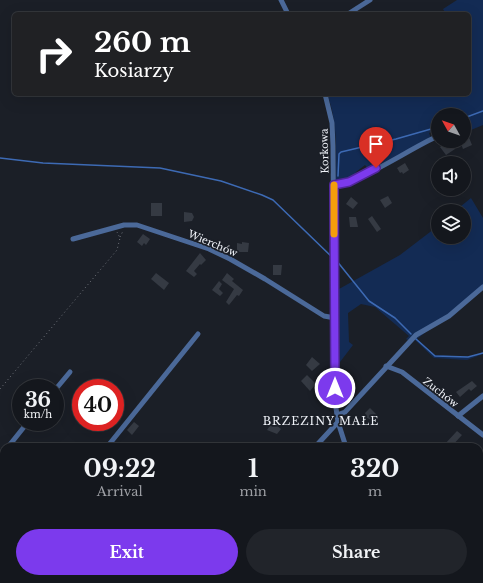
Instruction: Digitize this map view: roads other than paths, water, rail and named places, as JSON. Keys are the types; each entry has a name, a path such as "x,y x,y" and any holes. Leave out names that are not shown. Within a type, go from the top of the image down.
{"street":[{"path":"281,0 287,12"},
{"path":"351,12 370,0"},
{"name":"Korkowa","path":"325,96 332,123 334,185 335,401 338,422 345,443"},
{"path":"334,185 345,183 362,176 431,140"},
{"name":"Wierchów","path":"73,239 124,225 138,225 209,249 265,279 324,316 335,318"},
{"path":"337,415 345,412 416,335 449,316 483,287"},
{"path":"110,443 198,334"},
{"name":"Zuchów","path":"386,366 402,372 483,436"},
{"path":"64,379 70,372"},
{"path":"458,416 483,396"},
{"path":"319,443 338,422"},
{"path":"11,443 21,431"}],"waterway":[{"path":"471,115 483,111"},
{"path":"338,176 339,154 341,152 431,129"},
{"path":"0,158 43,163 160,168 221,181 273,200 333,258"},
{"path":"336,260 369,301 395,318 411,334"},
{"path":"416,339 435,356 468,357 483,353"}],"district":[{"name":"BRZEZINY MAŁE","path":"321,421"}]}
